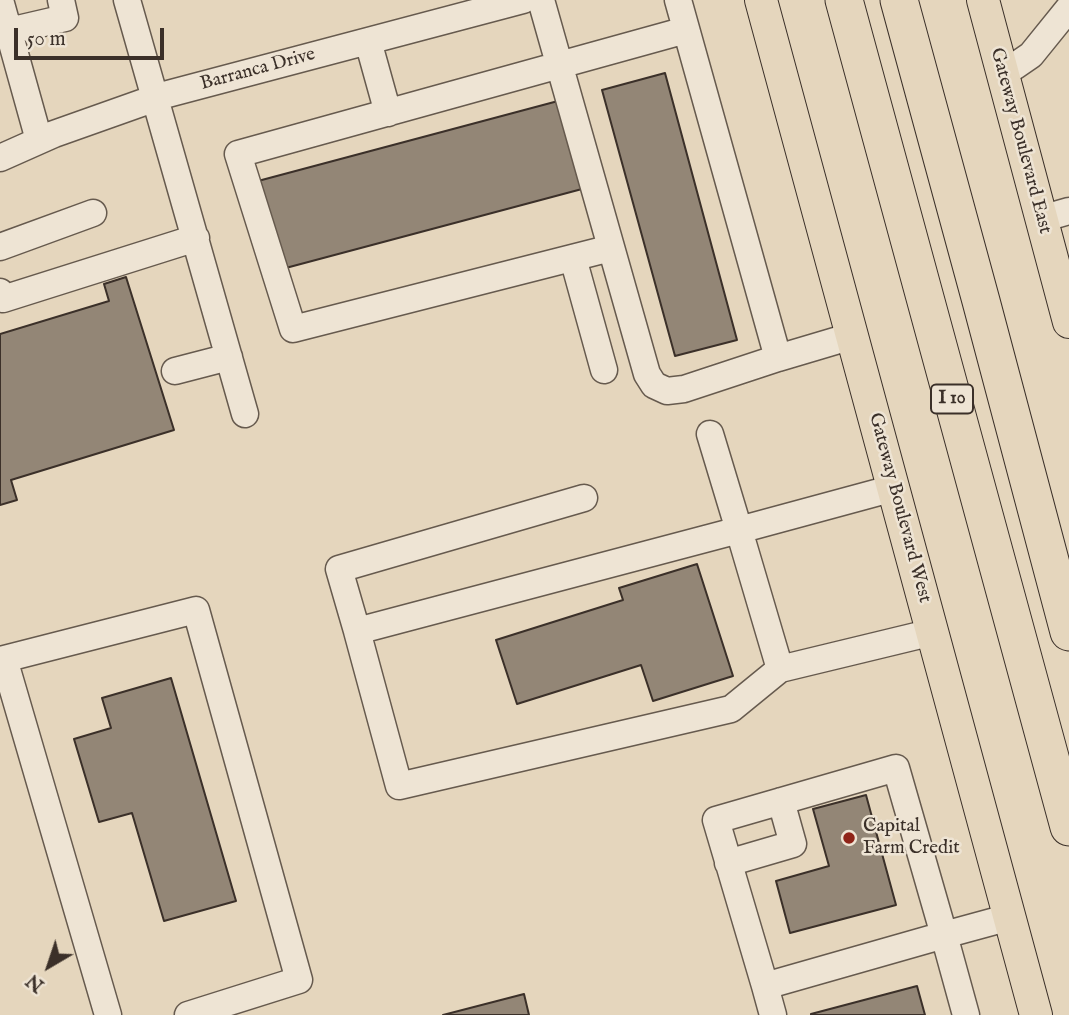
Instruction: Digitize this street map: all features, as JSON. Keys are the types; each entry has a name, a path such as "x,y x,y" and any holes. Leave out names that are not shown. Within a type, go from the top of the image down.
{"highway":[{"name":"I 10","path":"844,0 1065,812"},
{"path":"898,0 1069,632"},
{"path":"925,0 969,162 981,300"},
{"path":"1065,812 1069,854"}],"main road":[{"name":"Gateway Boulevard West","path":"761,0 1037,1015"},
{"name":"Gateway Boulevard East","path":"983,0 1002,73 1055,215 1069,322"}],"street":[{"path":"0,0 39,141"},
{"path":"9,31 65,18 61,0"},
{"path":"127,0 246,414"},
{"name":"Barranca Drive","path":"0,158 155,98 523,0"},
{"path":"541,0 647,374 654,385 667,391 684,389 852,336"},
{"path":"678,0 778,358"},
{"path":"1002,73 1031,55 1069,8"},
{"path":"611,248 293,330 237,154 687,30"},
{"path":"368,41 387,113"},
{"path":"0,247 93,213"},
{"path":"1,297 196,238"},
{"path":"573,258 604,370"},
{"path":"175,371 229,357"},
{"path":"710,434 780,669"},
{"path":"357,631 894,488"},
{"path":"584,498 339,569 399,786 731,709 780,669 933,632"},
{"path":"108,1015 4,659 196,610 299,981 188,1015"},
{"path":"773,1015 716,820 896,768 966,1015"},
{"path":"728,863 793,844 781,801"},
{"path":"765,986 1010,917"}],"building":[{"path":"665,73 737,340 675,356 602,90"},
{"path":"558,101 582,189 282,269 258,181"},
{"path":"126,277 174,430 11,480 17,500 0,505 0,334 109,301 104,284"},
{"path":"697,564 733,676 653,701 641,665 517,704 496,640 623,600 619,588"},
{"path":"171,678 236,901 164,921 132,813 99,822 74,739 111,728 102,698"},
{"name":"Capital Farm Credit","path":"866,795 896,905 790,933 776,881 829,866 813,809"},
{"path":"917,986 925,1015 811,1015 811,1014"},
{"path":"524,994 529,1015 443,1015"}],"place":[{"name":"Capital Farm Credit","path":"849,838"}]}
